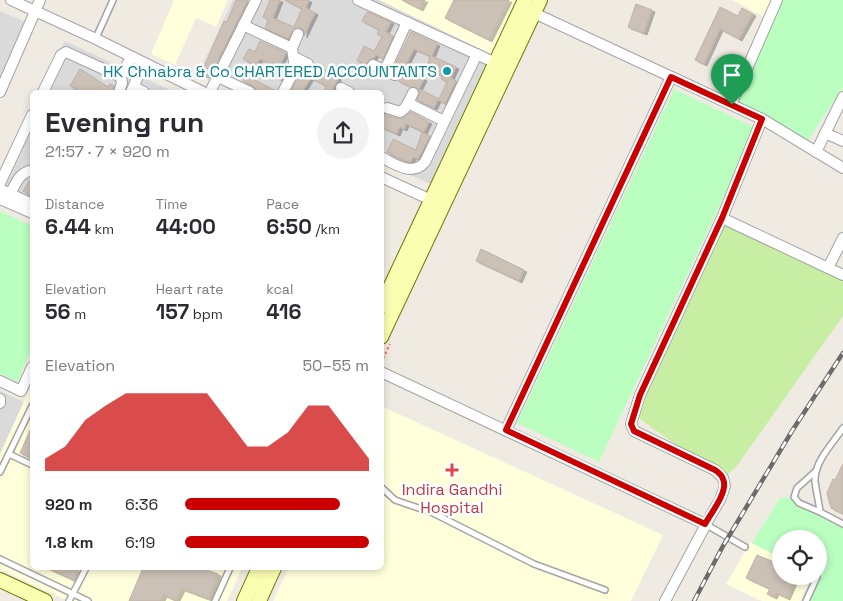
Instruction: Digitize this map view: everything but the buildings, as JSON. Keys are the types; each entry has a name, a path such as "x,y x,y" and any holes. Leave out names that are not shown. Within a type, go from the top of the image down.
{"street":[{"path":"11,0 33,7 199,90"},
{"path":"0,92 33,7 40,0"},
{"path":"211,90 256,0"},
{"path":"358,0 496,63"},
{"path":"384,301 525,0"},
{"path":"732,105 778,0"},
{"path":"384,331 537,6 671,77 762,119 843,168"},
{"path":"385,70 406,22"},
{"path":"243,25 293,52 308,64"},
{"path":"284,90 294,72 293,52 298,34"},
{"path":"46,90 61,55 66,52 121,77"},
{"path":"384,158 405,168 414,169 421,167 477,54"},
{"path":"0,81 12,56"},
{"path":"120,90 122,83 121,77 131,57"},
{"path":"132,90 144,63"},
{"path":"373,65 395,75"},
{"path":"218,77 246,90"},
{"path":"506,430 671,77"},
{"path":"387,108 400,112 405,108 413,93"},
{"path":"816,152 843,97"},
{"path":"408,103 444,122"},
{"path":"0,183 30,119"},
{"path":"665,601 705,524 720,500 725,486 723,478 715,470 634,431 631,424 640,395 722,218 762,119"},
{"path":"825,133 843,141"},
{"path":"10,194 20,176 30,171"},
{"path":"384,177 431,200"},
{"path":"0,189 30,203"},
{"path":"0,199 30,212"},
{"path":"722,218 843,275"},
{"path":"828,268 843,238"},
{"path":"0,381 21,391 30,372"},
{"path":"384,373 705,524"},
{"path":"244,601 258,570"},
{"path":"259,601 273,570"},
{"path":"0,580 45,601"}],"lane":[{"path":"96,39 113,0"},
{"path":"0,472 30,410"},
{"path":"843,428 816,470 797,488 794,498 799,503 843,524"},
{"path":"9,454 30,464"},
{"path":"816,470 815,479 820,512"},
{"path":"384,490 395,500 441,517 534,564 604,590"},
{"path":"705,524 745,547"},
{"path":"0,559 88,601"},
{"path":"69,601 85,570"},
{"path":"215,601 229,570"},
{"path":"806,601 813,585"}],"shaded area":[{"path":"174,0 228,0 216,27 196,18 175,65 151,54"},
{"path":"233,0 379,0 491,54 430,184 384,162 384,90 233,90 198,74"},
{"path":"379,0 516,0 491,54"},
{"path":"732,0 772,0 764,17"},
{"path":"0,11 28,23 0,85"},
{"path":"65,41 170,90 43,90"},
{"path":"30,118 30,199 0,185"},
{"path":"30,388 30,570 241,570 227,601 68,601 0,569 0,454"},
{"path":"0,391 24,402 0,454"},
{"name":"Indira Gandhi Hospital","path":"384,407 663,535 631,601 273,601 288,570 384,570"},
{"path":"751,542 772,552 772,585 808,585 800,601 762,601 726,584"}],"green space":[{"path":"779,0 843,0 843,87 805,145 731,105"},
{"path":"674,89 756,128 599,462 517,423"},
{"path":"0,211 30,225 30,351 18,382 0,374"},
{"path":"722,218 843,275 843,316 736,467 723,478 633,414"},
{"path":"794,497 843,523 843,601 806,601 814,585 827,585 827,530 772,530 772,553 752,543 780,498"}],"railway":[{"path":"694,601 723,546 792,431 843,353"}],"place":[{"name":"HK Chhabra & Co CHARTERED ACCOUNTANTS","path":"447,71"},
{"name":"Indira Gandhi Hospital","path":"452,470"}],"route":[{"path":"671,77 732,105 762,119 722,218 640,395 631,424 634,431 715,470 723,478 725,486 720,500 705,524 506,430 671,77"}]}
